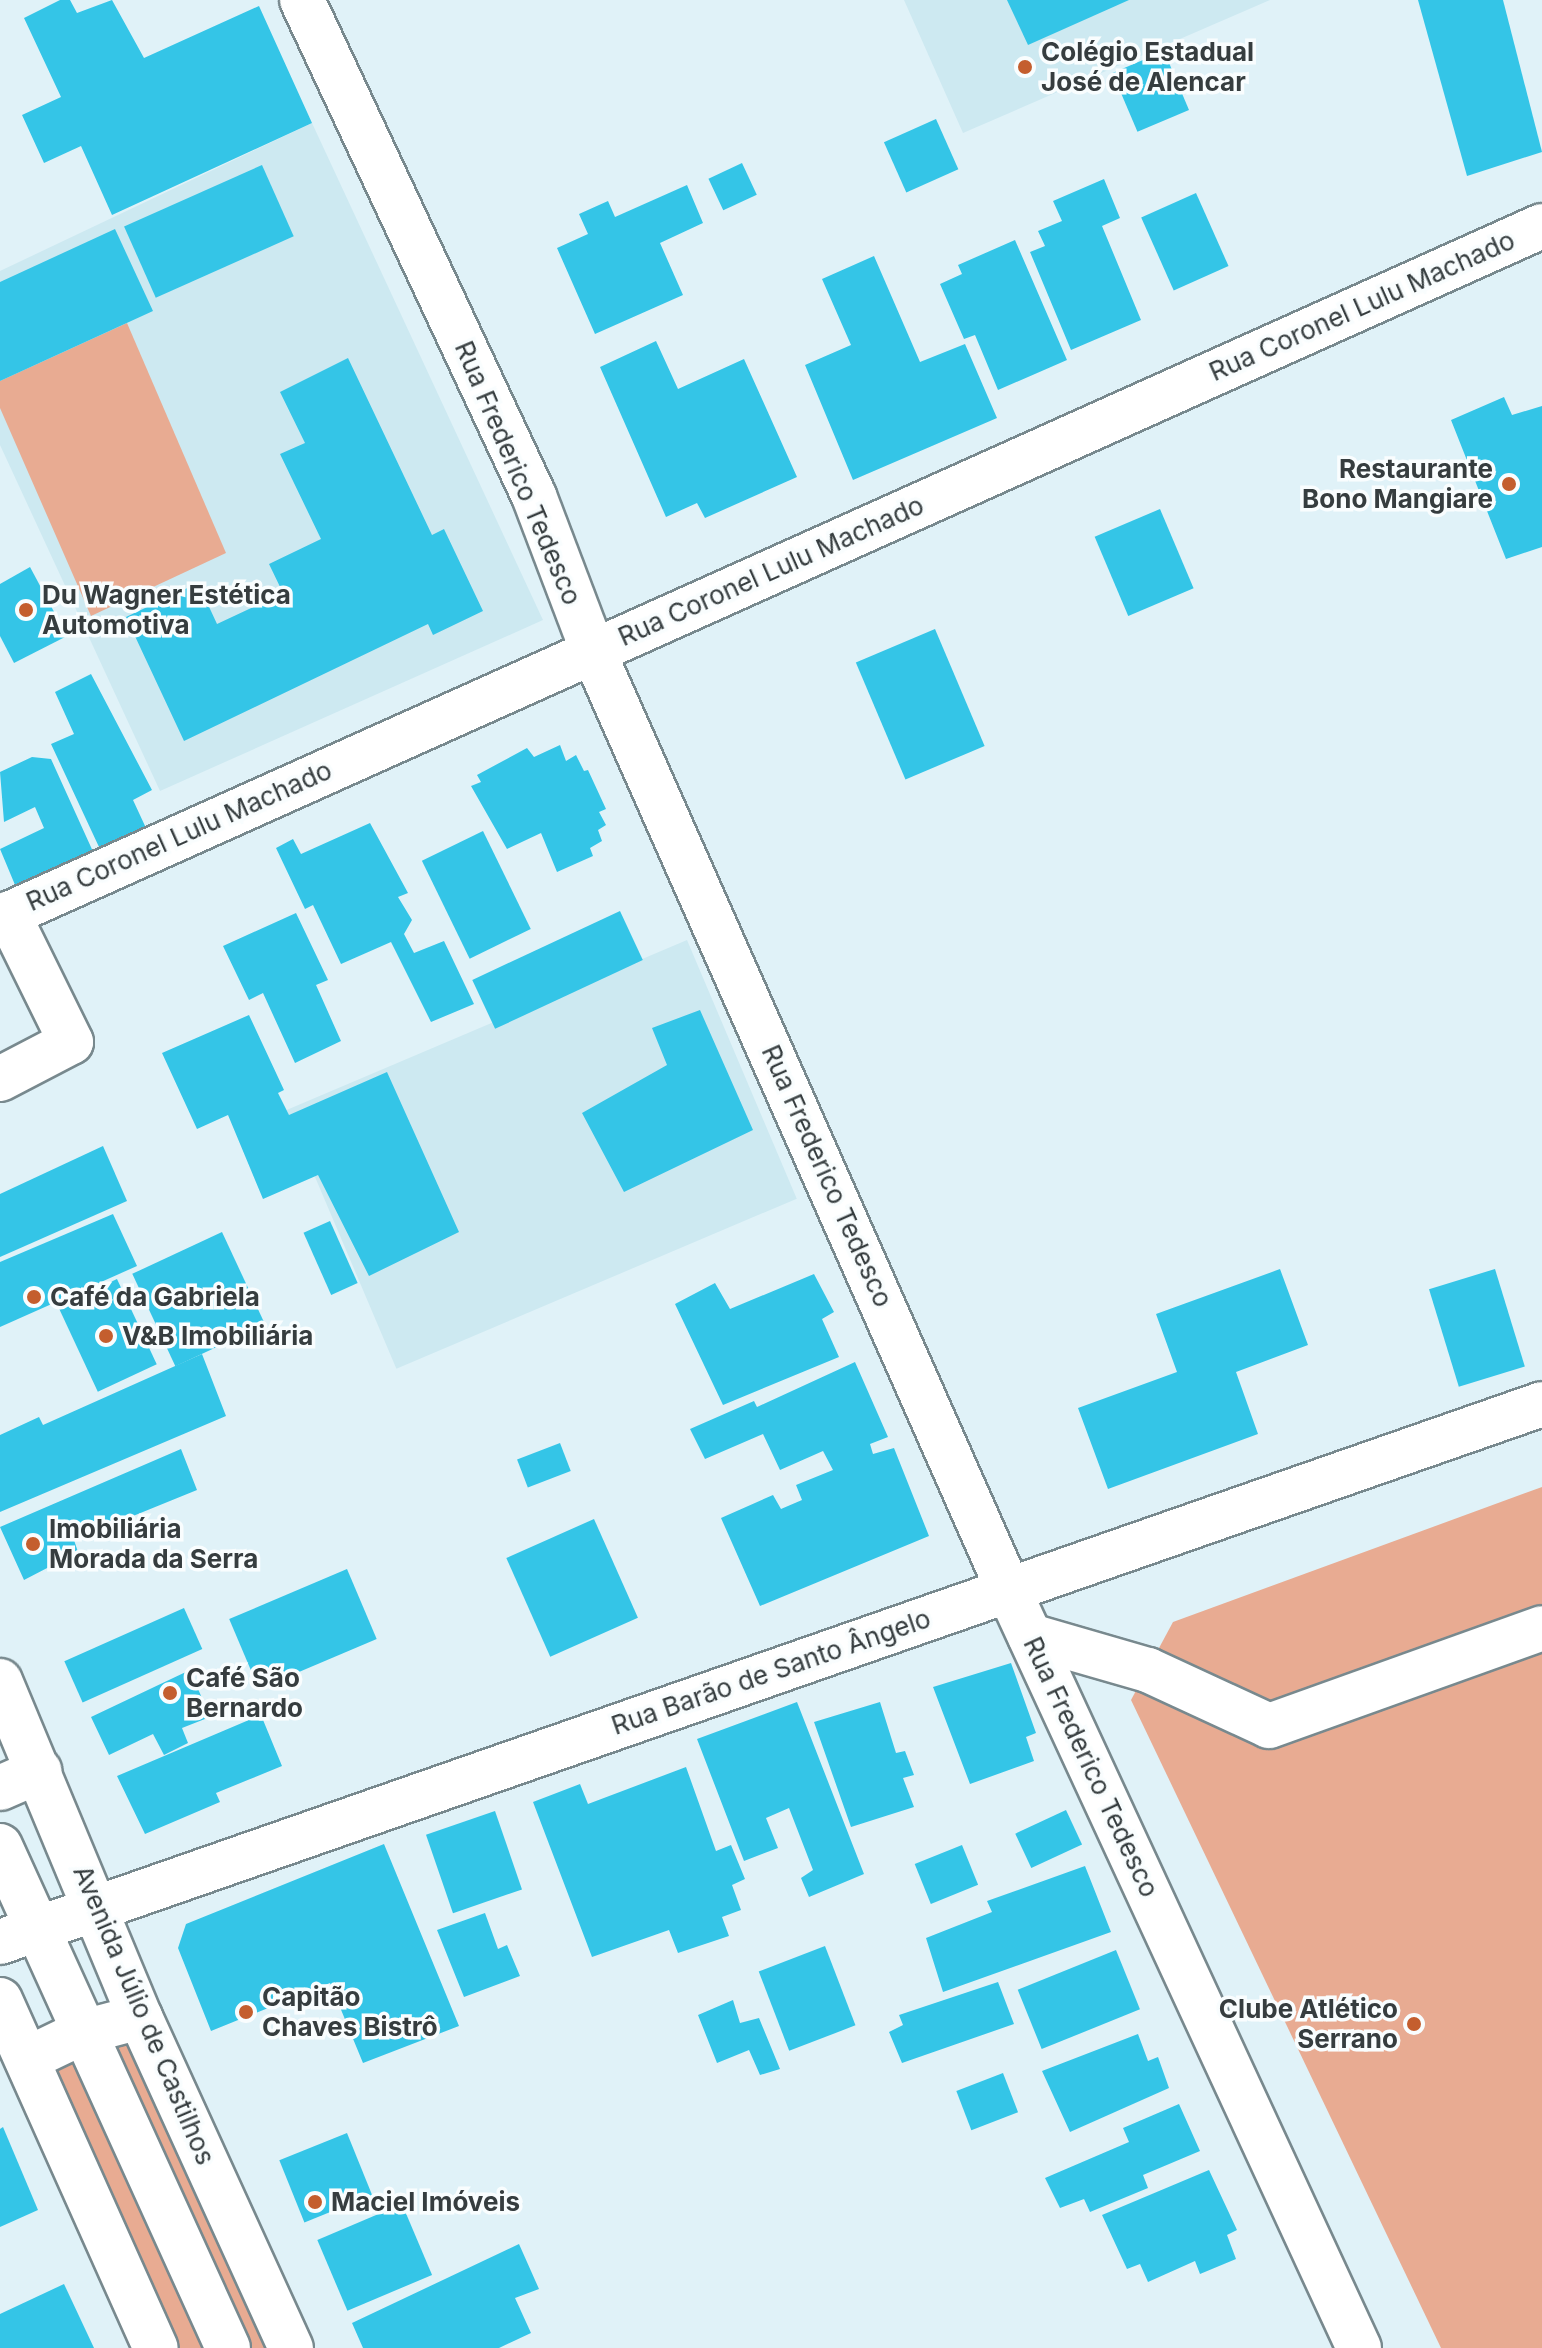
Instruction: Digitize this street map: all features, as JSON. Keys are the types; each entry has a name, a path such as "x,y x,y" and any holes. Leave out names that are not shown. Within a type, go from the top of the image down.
{"street":[{"name":"Rua Frederico Tedesco","path":"302,0 534,496 593,651 1008,1589 1359,2348"},
{"name":"Rua Coronel Lulu Machado","path":"4,916 1542,226"},
{"path":"0,1079 71,1042 4,916"},
{"name":"Rua Barão de Santo Ângelo","path":"18,1936 98,1905 1542,1404"},
{"path":"1030,1636 1148,1670 1269,1726 1542,1628"},
{"name":"Avenida Júlio de Castilhos","path":"0,1681 98,1905 140,2017 291,2348"},
{"path":"0,1788 39,1771"},
{"path":"0,1846 18,1936 83,2032 228,2348"},
{"path":"0,2000 156,2348"},
{"path":"27,2059 83,2032 140,2017"}],"shaded area":[{"name":"Colégio Estadual José de Alencar","path":"904,0 1270,0 963,133"},
{"path":"312,123 543,620 160,791 0,445 0,271"},
{"path":"127,323 226,553 91,616 0,408 0,381"},
{"path":"687,940 797,1199 396,1369 287,1110"},
{"name":"Clube Atlético Serrano","path":"1542,1487 1542,2348 1441,2348 1131,1700 1173,1622"},
{"path":"140,2017 291,2348 156,2348 27,2059"}],"building":[{"path":"60,0 70,0 77,13 112,0 144,58 259,6 312,123 112,215 81,146 44,163 22,115 61,97 24,18"},
{"path":"1007,0 1129,0 1028,45"},
{"path":"1418,0 1503,0 1542,152 1467,176"},
{"path":"1164,51 1189,110 1137,132 1112,73"},
{"path":"936,119 958,169 906,192 884,142"},
{"path":"742,163 757,195 723,210 708,179"},
{"path":"262,165 294,236 156,298 124,226"},
{"path":"1104,179 1120,218 1102,226 1141,320 1071,350 1030,252 1045,246 1038,231 1062,221 1053,201"},
{"path":"687,185 703,223 660,243 683,295 595,334 557,248 588,234 579,214 608,201 615,217"},
{"path":"1196,193 1229,266 1174,290 1141,217"},
{"path":"115,229 153,311 0,381 0,282"},
{"path":"1015,240 1067,360 998,390 975,335 964,339 940,284 962,274 958,265"},
{"path":"874,256 920,362 965,344 997,418 853,480 805,365 851,345 822,279"},
{"path":"656,341 678,389 744,359 797,477 705,518 697,503 666,517 600,367"},
{"path":"348,358 432,535 444,529 483,611 433,635 428,624 184,741 126,617 198,583 217,624 283,593 269,564 321,539 280,454 305,443 280,392"},
{"name":"Restaurante Bono Mangiare","path":"1504,397 1512,415 1542,406 1542,547 1506,559 1451,420"},
{"path":"1160,509 1194,588 1128,616 1095,537"},
{"name":"Du Wagner Estética Automotiva","path":"30,567 67,636 14,663 0,636 0,584"},
{"path":"935,629 985,746 905,780 856,663"},
{"path":"91,674 152,790 133,800 152,841 106,862 51,744 74,734 55,692"},
{"path":"560,745 566,761 576,755 584,771 588,770 606,809 599,812 606,825 598,830 602,841 590,848 593,856 557,872 541,833 507,849 471,786 481,782 477,775 527,748 534,757"},
{"path":"32,757 51,759 100,867 23,904 0,849 44,828 35,807 4,822 0,772"},
{"path":"370,823 408,893 398,897 412,920 404,934 414,953 444,941 474,1004 431,1022 391,942 341,964 313,905 305,909 276,848 293,839 301,854"},
{"path":"483,831 531,929 470,959 422,861"},
{"path":"620,911 643,960 495,1029 472,980"},
{"path":"296,913 328,980 316,985 341,1041 295,1063 263,993 249,1000 223,946"},
{"path":"700,1010 753,1130 624,1192 582,1113 667,1065 652,1028"},
{"path":"249,1015 284,1090 278,1093 289,1115 387,1072 459,1232 369,1276 318,1175 263,1199 228,1115 197,1129 162,1053"},
{"path":"103,1146 127,1201 0,1257 0,1194"},
{"name":"Café da Gabriela","path":"113,1214 137,1266 0,1327 0,1262"},
{"path":"330,1221 358,1283 331,1295 304,1233"},
{"path":"222,1232 265,1324 175,1366 132,1274"},
{"path":"1280,1269 1308,1345 1236,1372 1258,1434 1108,1489 1078,1408 1177,1372 1156,1314"},
{"path":"1495,1269 1525,1367 1459,1387 1429,1289"},
{"path":"814,1274 834,1312 822,1319 839,1357 723,1405 675,1304 715,1283 730,1309"},
{"name":"V&B Imobiliária","path":"117,1279 157,1364 98,1392 58,1306"},
{"path":"202,1354 226,1416 0,1512 0,1435 39,1417 43,1425"},
{"path":"855,1362 888,1437 870,1444 873,1454 894,1448 929,1536 760,1606 721,1518 773,1495 781,1509 802,1500 796,1485 833,1470 823,1451 780,1470 763,1434 705,1459 690,1429 754,1401 757,1407"},
{"path":"560,1443 571,1471 528,1487 517,1459"},
{"path":"181,1449 197,1490 74,1540 78,1552 24,1580 0,1527"},
{"path":"594,1519 638,1618 550,1657 506,1558"},
{"path":"347,1569 377,1639 259,1689 229,1619"},
{"path":"184,1608 202,1649 83,1702 64,1661"},
{"path":"1011,1663 1036,1733 1026,1737 1034,1761 970,1784 933,1687"},
{"name":"Café São Bernardo","path":"190,1670 210,1717 182,1728 188,1743 164,1755 153,1734 109,1755 91,1717"},
{"path":"797,1702 864,1874 809,1897 801,1878 813,1870 789,1808 766,1818 778,1848 744,1861 697,1739"},
{"path":"880,1702 896,1753 905,1751 914,1775 903,1778 914,1807 851,1827 814,1722"},
{"path":"261,1715 282,1766 216,1793 220,1802 145,1834 117,1776"},
{"path":"686,1767 716,1851 731,1845 745,1879 732,1885 741,1910 722,1917 729,1936 678,1953 669,1930 592,1957 533,1802 580,1784 588,1804"},
{"path":"1066,1810 1082,1844 1031,1868 1015,1834"},
{"path":"495,1811 522,1889 453,1913 426,1835"},
{"path":"384,1844 459,2026 363,2063 330,1983 211,2031 178,1948 186,1924"},
{"path":"962,1845 978,1885 931,1904 915,1864"},
{"path":"1085,1866 1111,1932 943,1992 926,1938 992,1912 987,1901"},
{"path":"485,1913 498,1949 507,1945 520,1976 464,1997 437,1930"},
{"path":"825,1946 855,2025 789,2051 759,1971"},
{"path":"1116,1950 1140,2009 1042,2049 1018,1990"},
{"path":"998,1982 1014,2024 902,2063 889,2032 903,2025 899,2015"},
{"path":"733,2000 740,2023 759,2018 780,2069 760,2075 749,2050 717,2063 698,2015"},
{"path":"1138,2034 1148,2061 1158,2057 1169,2088 1070,2132 1042,2071"},
{"path":"1003,2073 1018,2112 971,2130 956,2091"},
{"path":"1179,2104 1200,2151 1143,2175 1148,2188 1090,2212 1084,2199 1060,2208 1045,2178 1129,2142 1123,2128"},
{"path":"3,2127 38,2210 0,2227 0,2129"},
{"path":"347,2133 372,2195 304,2222 279,2160"},
{"path":"1209,2170 1237,2230 1227,2235 1236,2259 1200,2274 1195,2261 1148,2282 1140,2264 1127,2269 1102,2215"},
{"path":"402,2204 432,2275 347,2311 317,2240"},
{"path":"519,2244 539,2289 515,2298 531,2333 499,2348 363,2348 352,2323"},
{"path":"64,2284 94,2348 0,2348 0,2314"}],"place":[{"name":"Colégio Estadual José de Alencar","path":"1025,67"},
{"name":"Restaurante Bono Mangiare","path":"1509,484"},
{"name":"Du Wagner Estética Automotiva","path":"26,610"},
{"name":"Café da Gabriela","path":"34,1297"},
{"name":"V&B Imobiliária","path":"106,1336"},
{"name":"Imobiliária Morada da Serra","path":"33,1544"},
{"name":"Café São Bernardo","path":"170,1693"},
{"name":"Capitão Chaves Bistrô","path":"246,2012"},
{"name":"Clube Atlético Serrano","path":"1414,2024"},
{"name":"Maciel Imóveis","path":"315,2202"}]}
